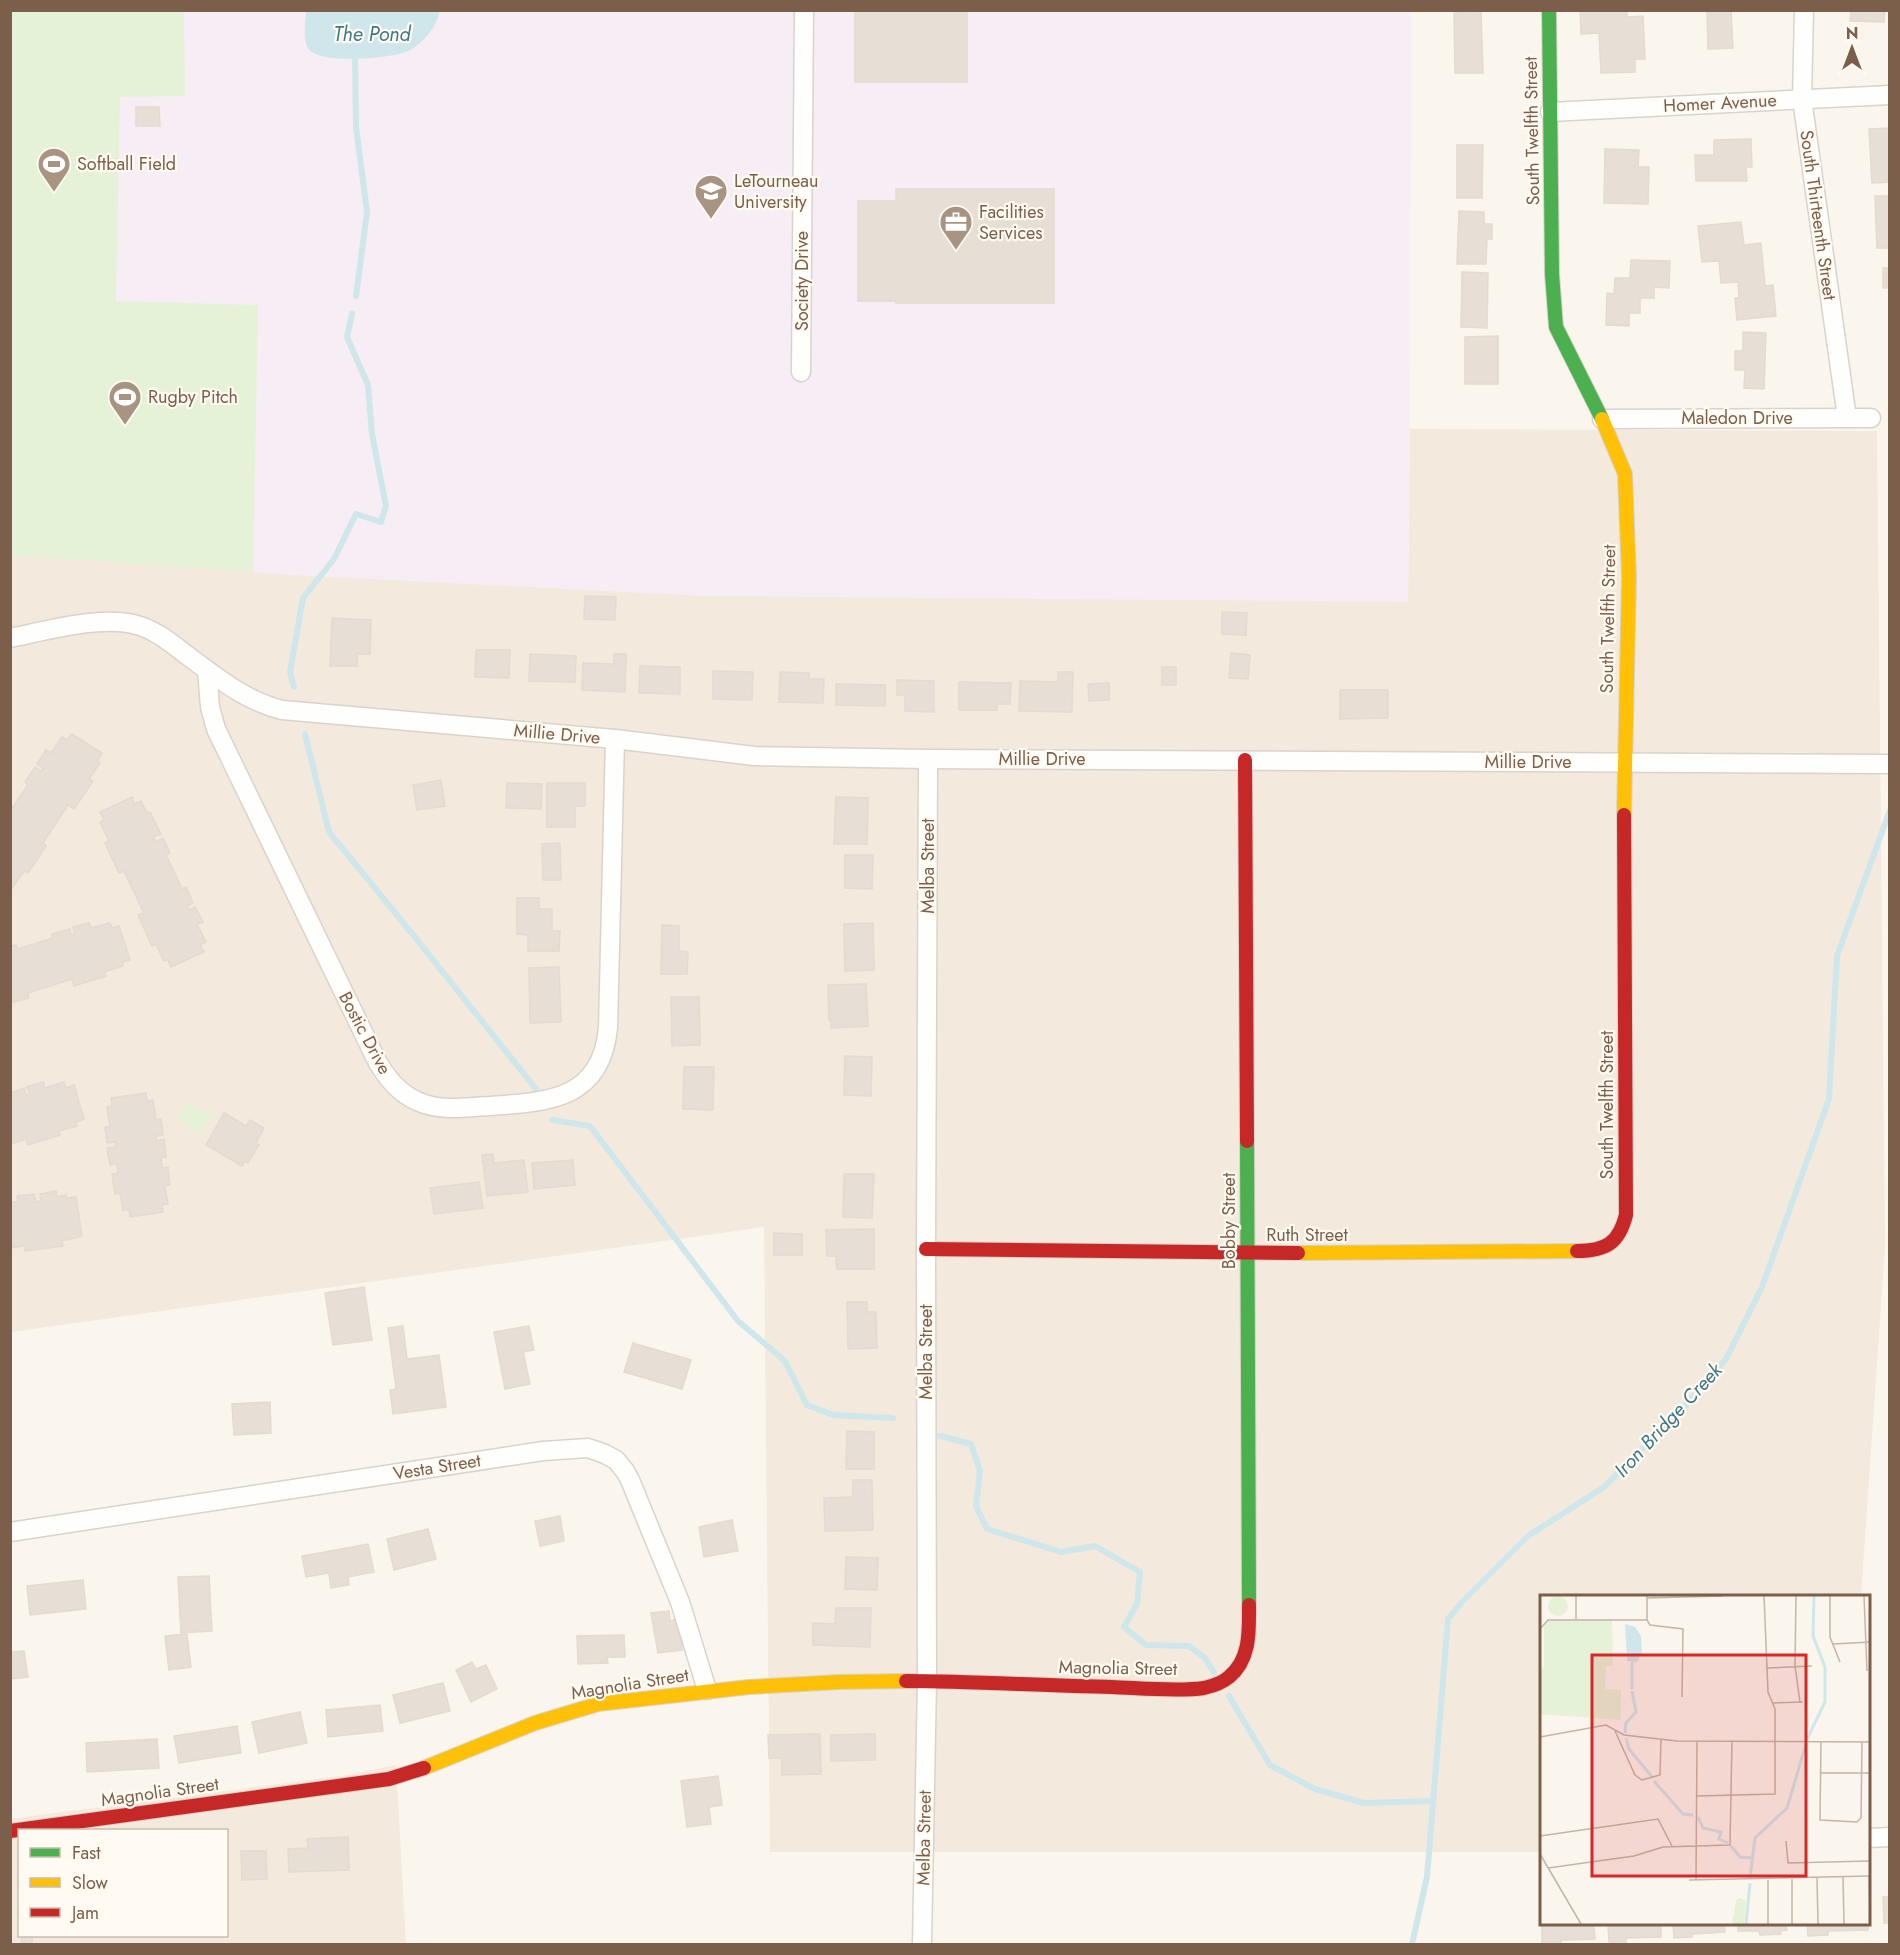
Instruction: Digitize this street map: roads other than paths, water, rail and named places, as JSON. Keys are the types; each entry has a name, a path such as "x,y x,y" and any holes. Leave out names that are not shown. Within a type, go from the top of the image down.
{"street":[{"name":"Society Drive","path":"801,372 804,10"},
{"name":"South Twelfth Street","path":"1549,10 1552,274 1556,327 1602,419 1625,474 1629,577 1624,762 1626,1215 1622,1232 1615,1241"},
{"name":"South Thirteenth Street","path":"1804,10 1802,99 1847,418"},
{"name":"Homer Avenue","path":"1550,112 1890,95"},
{"name":"Maledon Drive","path":"1602,419 1871,418"},
{"path":"10,638 83,625 112,622 132,623 168,641 207,670"},
{"name":"Millie Drive","path":"207,670 246,696 282,710 615,738 754,756 1344,762 1890,764"},
{"name":"Bostic Drive","path":"207,670 210,707 216,729 378,1063 386,1076 405,1095 418,1102 441,1108 547,1101 573,1091 582,1084 601,1058 608,1028 615,738"},
{"name":"Melba Street","path":"922,1944 927,1681 928,759"},
{"name":"Bobby Street","path":"1231,1676 1245,1656 1249,1635 1245,760"},
{"name":"Ruth Street","path":"926,1249 1247,1253 1584,1251 1615,1241"},
{"name":"Vesta Street","path":"10,1532 543,1451 588,1448 616,1460 630,1480 680,1602 707,1690"},
{"name":"Magnolia Street","path":"25,1829 373,1782 422,1770 541,1720 585,1707 631,1699 707,1690 821,1682 927,1681 1189,1688 1210,1687 1231,1676"},
{"path":"1870,1838 1890,1837"}],"water":[{"name":"The Pond","path":"306,10 440,11 429,34 410,50 389,56 356,59 325,57 308,48 305,35"}],"waterway":[{"path":"355,58 356,127 367,212 356,296"},
{"path":"294,687 290,672 303,598 334,559 356,514 381,522 386,506 372,434 368,385 347,337 352,314"},
{"path":"305,734 329,832 536,1089"},
{"name":"Iron Bridge Creek","path":"1412,1944 1427,1877 1448,1619 1528,1536 1604,1487 1684,1407 1726,1359 1762,1287 1829,1099 1837,956 1890,810"},
{"path":"552,1120 590,1126 738,1321 785,1361 807,1405 833,1415 893,1418"},
{"path":"940,1436 971,1444 980,1471 976,1506 987,1529 1061,1552 1095,1546 1140,1572 1137,1604 1124,1627 1146,1645 1189,1646 1205,1658 1214,1673"},
{"path":"1229,1696 1270,1765 1315,1789 1364,1803 1432,1801"}],"place":[{"name":"Softball Field","path":"54,193"},
{"name":"LeTourneau University","path":"711,220"},
{"name":"Facilities Services","path":"956,251"},
{"name":"Rugby Pitch","path":"125,426"}]}
